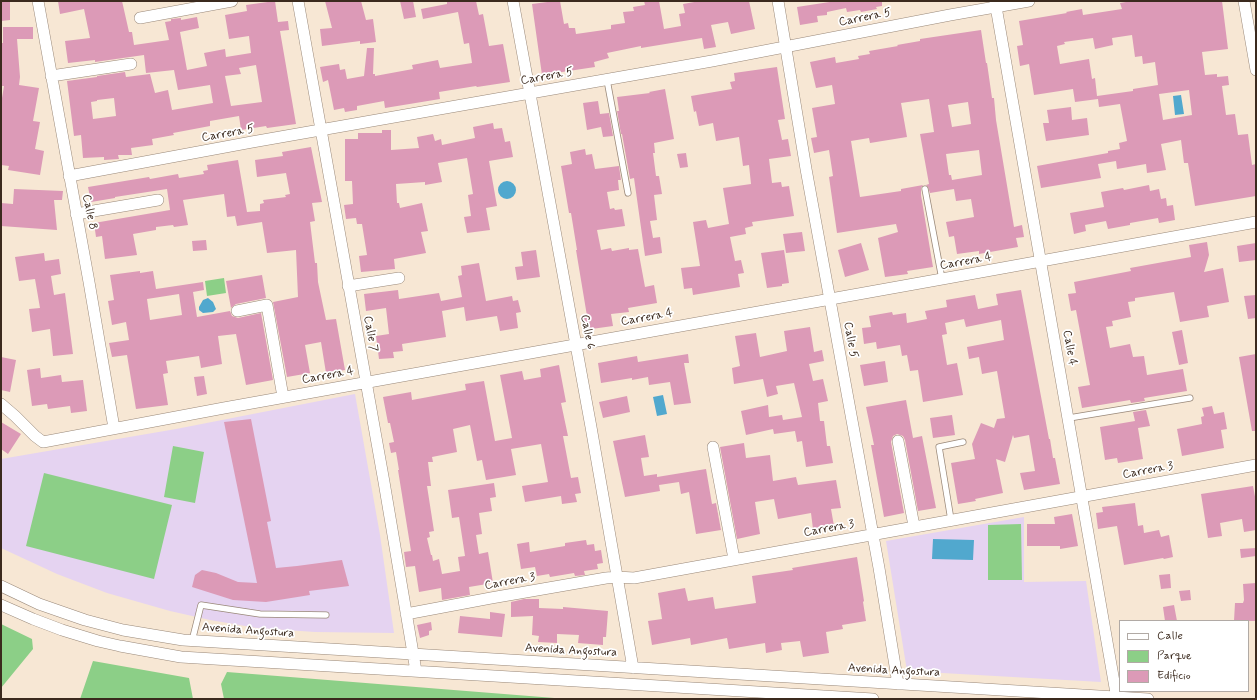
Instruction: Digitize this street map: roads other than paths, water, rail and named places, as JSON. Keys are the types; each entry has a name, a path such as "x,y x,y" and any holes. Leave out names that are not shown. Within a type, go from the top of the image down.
{"street":[{"name":"Calle 8","path":"38,1 114,428"},
{"path":"140,18 232,1"},
{"name":"Calle 7","path":"298,1 416,671"},
{"name":"Calle 6","path":"513,1 618,577 633,668"},
{"name":"Calle 5","path":"778,1 806,169 873,534 898,684"},
{"name":"Carrera 5","path":"69,176 786,47 996,4 1029,1"},
{"path":"1244,1 1256,70"},
{"name":"Calle 4","path":"996,4 1117,698"},
{"path":"51,76 131,64"},
{"path":"76,214 158,200"},
{"name":"Carrera 4","path":"1,404 43,442 366,382 1256,222"},
{"path":"348,286 399,278"},
{"path":"237,311 267,305 284,397"},
{"path":"898,441 914,526"},
{"path":"713,447 734,559"},
{"name":"Carrera 3","path":"406,614 618,577 634,578 1256,465"},
{"name":"Avenida Angostura","path":"1,586 39,604 85,620 123,630 192,641 1148,699"},
{"path":"1,605 33,619 80,636 120,646 181,657 874,699"}],"lane":[{"path":"607,80 628,193"},
{"path":"925,189 942,279"},
{"path":"1069,418 1190,398"},
{"path":"952,520 939,447 963,442"},
{"path":"192,641 200,605 260,614 326,615"}],"water":[{"path":"1181,95 1184,114 1175,115 1173,96"},
{"path":"507,181 513,184 516,190 513,196 507,199 501,196 498,190 501,184"},
{"path":"208,298 213,302 216,309 213,312 203,313 199,310 199,307 203,300"},
{"path":"663,395 667,414 657,416 653,397"},
{"path":"933,539 974,540 973,560 932,559"}]}
